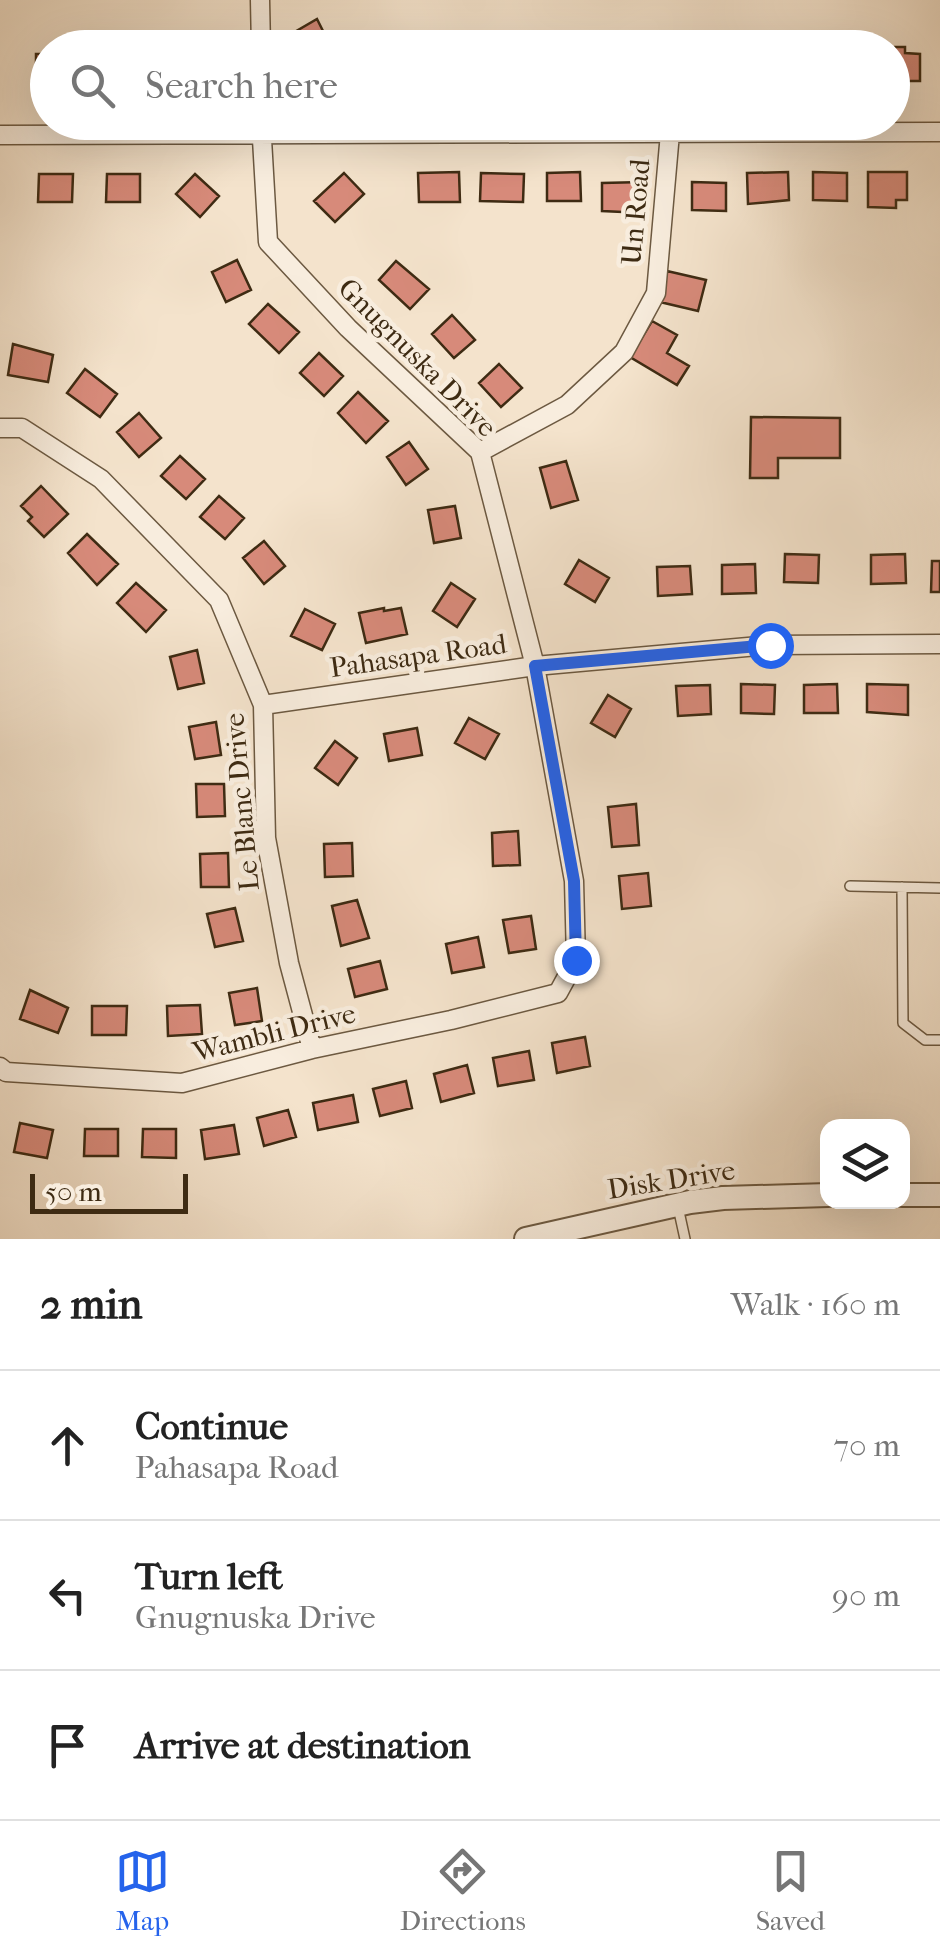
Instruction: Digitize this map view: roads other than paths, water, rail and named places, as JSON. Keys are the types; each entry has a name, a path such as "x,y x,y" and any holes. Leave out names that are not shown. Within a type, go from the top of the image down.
{"street":[{"path":"260,0 261,30"},
{"path":"910,132 940,132"},
{"path":"0,135 30,134"},
{"name":"Gnugnuska Drive","path":"262,140 268,242 348,328 480,452 535,666 574,881 576,960 558,993"},
{"name":"Un Road","path":"480,452 567,404 624,352 656,293 669,140"},
{"name":"Le Blanc Drive","path":"0,428 22,428 101,479 219,600 263,705 266,838 289,963 312,1048"},
{"name":"Pahasapa Road","path":"263,705 535,666 770,645 940,644"},
{"name":"Wambli Drive","path":"0,1067 6,1072 182,1084 312,1048 451,1020 558,993"},
{"name":"Disk Drive","path":"526,1239 678,1204 722,1198 820,1195"},
{"path":"910,1195 940,1196"}],"lane":[{"path":"850,886 940,888"},
{"path":"902,887 904,1024 924,1040 940,1040"},
{"path":"678,1204 685,1239"}]}
